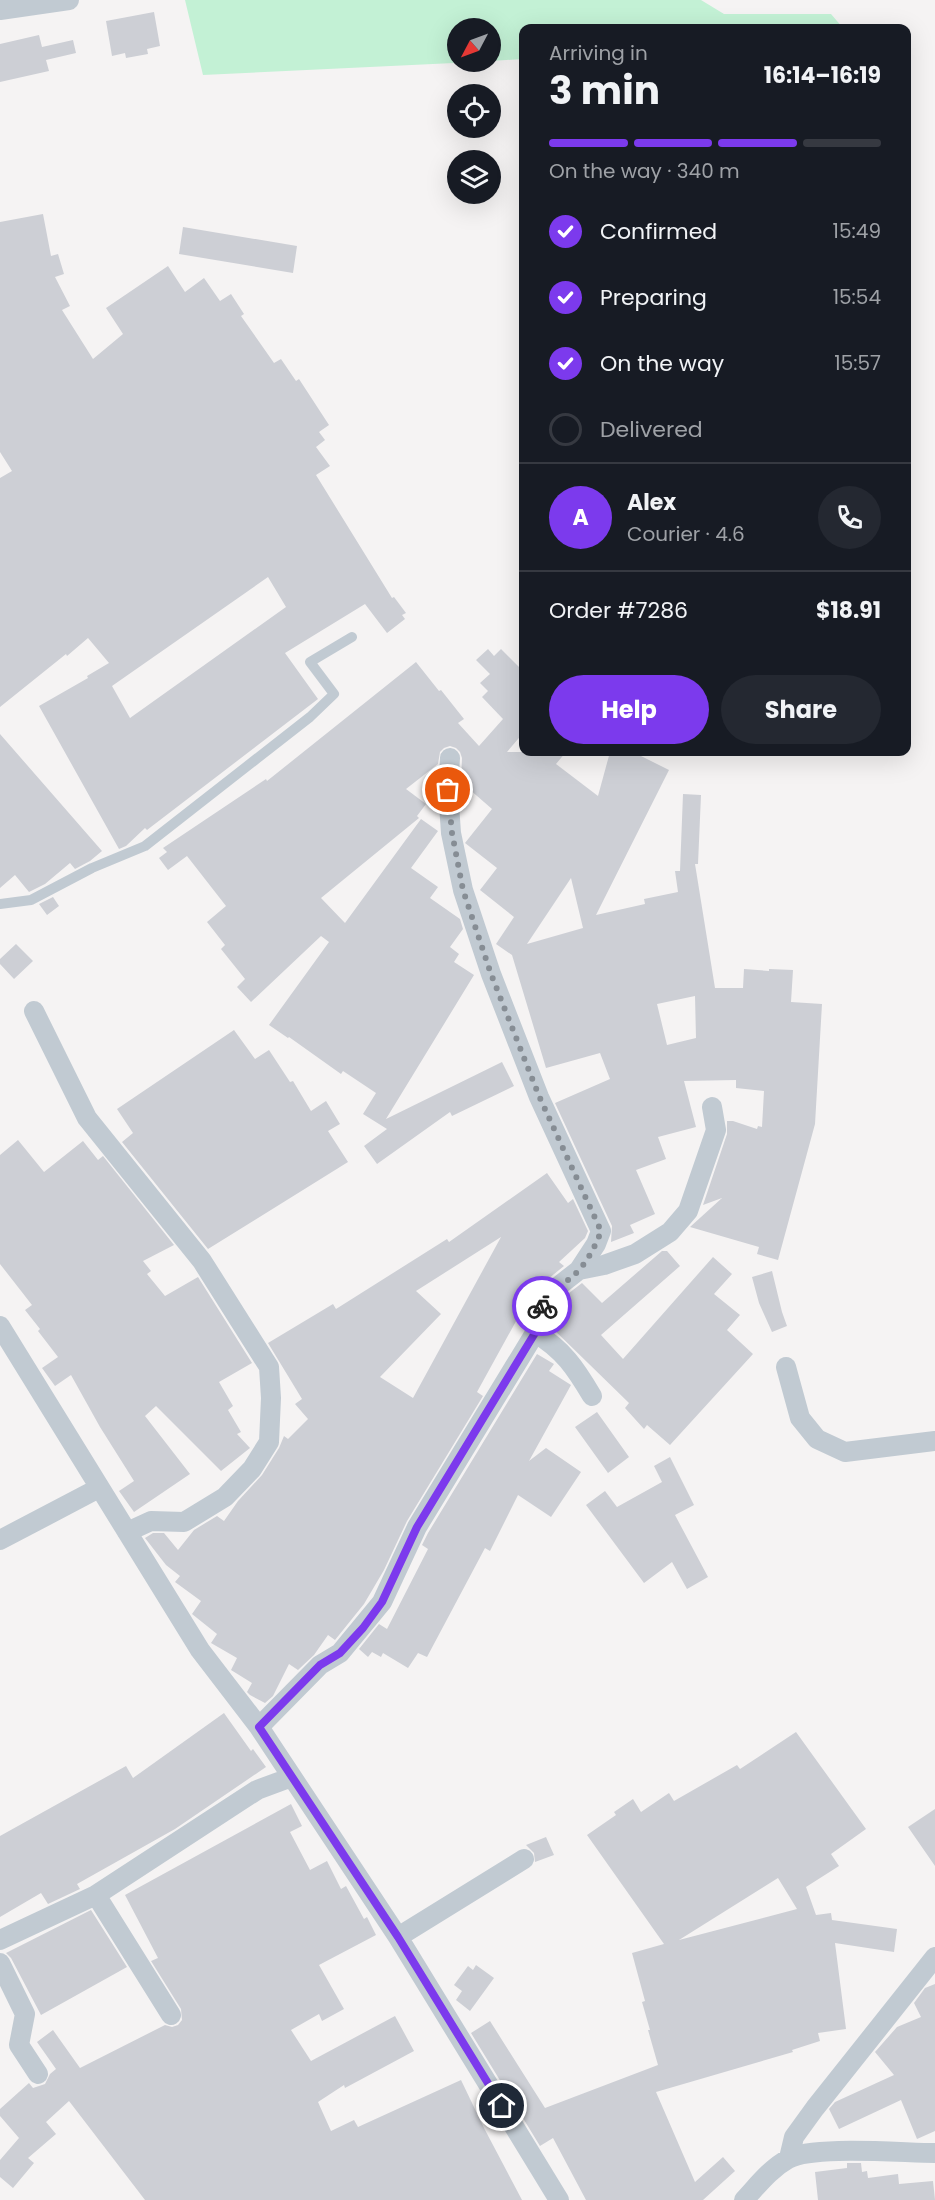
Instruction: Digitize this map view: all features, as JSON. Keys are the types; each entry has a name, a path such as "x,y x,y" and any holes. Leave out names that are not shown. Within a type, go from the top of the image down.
{"street":[{"path":"0,10 69,0"},
{"path":"259,1727 320,1665 340,1653 363,1628 382,1602 417,1527 535,1333 537,1314 551,1292 579,1270 597,1244 601,1231 539,1096 491,974 463,890 452,833 448,790 450,758"},
{"path":"34,1011 87,1118 202,1261 268,1367 271,1398 269,1442 252,1469 225,1497 184,1522 151,1521 127,1532"},
{"path":"579,1270 604,1265 635,1254 670,1232 688,1211 716,1130 712,1107"},
{"path":"0,1326 200,1650 259,1727 398,1937 559,2200"},
{"path":"535,1333 554,1344 578,1372 592,1396"},
{"path":"786,1367 800,1418 817,1439 845,1452 935,1441"},
{"path":"0,1540 99,1488"},
{"path":"0,1940 96,1895 257,1790 292,1777"},
{"path":"398,1937 524,1859"},
{"path":"96,1895 171,2015"},
{"path":"789,2158 794,2137 815,2108 935,1957"},
{"path":"0,1963 25,2013 19,2044 38,2074"},
{"path":"744,2200 768,2174 789,2158 813,2151 935,2153"}],"lane":[{"path":"0,904 31,900 92,868 145,846 310,717 334,694 310,662 352,637"}],"green space":[{"path":"185,0 701,0 724,14 831,14 840,24 519,24 519,59 501,60 501,18 447,18 447,63 203,75"}],"building":[{"path":"154,12 160,46 147,49 148,54 126,58 125,53 112,56 106,21"},
{"path":"39,35 42,47 73,40 76,53 46,60 49,71 0,82 0,44"},
{"path":"43,214 51,256 58,254 64,274 55,277 70,306 62,310 93,359 123,334 106,308 168,266 185,292 204,278 220,301 231,294 244,314 241,316 274,363 281,359 296,381 299,379 329,425 319,432 325,440 316,447 330,466 316,475 392,598 394,597 406,613 402,615 405,619 387,633 365,604 285,653 318,699 147,830 145,828 126,846 119,849 39,706 109,663 88,638 0,707 0,478 12,471 0,452 0,222","holes":["268,577 286,607 130,718 112,686"]},
{"path":"183,227 297,246 293,273 179,254"},
{"path":"488,649 494,656 501,649 519,667 519,738 507,752 519,752 519,756 563,756 556,764 598,796 609,756 641,756 669,770 596,915 645,904 644,899 678,892 675,871 680,871 683,794 701,795 698,864 695,864 715,988 743,988 744,969 793,970 791,1002 822,1004 815,1124 778,1260 757,1254 759,1247 690,1227 722,1198 703,1205 727,1134 727,1121 757,1129 758,1126 762,1127 764,1091 736,1088 736,1080 684,1081 696,1127 658,1137 666,1159 636,1170 655,1214 630,1225 634,1233 611,1242 612,1226 555,1103 610,1079 600,1053 546,1068 512,955 496,944 514,917 480,890 497,868 465,843 492,809 461,782 462,758 456,748 450,746 444,748 440,752 438,764 406,789 426,804 417,816 419,818 321,898 345,923 421,819 438,831 411,868 438,887 430,898 460,919 463,929 450,947 459,954 454,962 474,975 386,1119 502,1062 514,1086 452,1116 450,1112 377,1164 364,1146 387,1129 363,1114 376,1093 343,1071 341,1074 269,1025 329,942 321,936 251,1002 237,987 245,979 221,949 225,945 207,922 226,906 187,856 168,870 159,858 167,852 163,848 266,779 267,781 416,662 464,719 458,723 479,746 503,719 482,697 488,691 480,683 490,674 476,660","holes":["571,878 583,928 527,944","695,996 696,1038 667,1045 657,1004"]},
{"path":"0,734 102,851 75,869 70,863 45,884 29,892 15,875 0,888"},
{"path":"53,897 59,906 47,915 39,904"},
{"path":"16,944 33,961 14,979 0,964 0,959"},
{"path":"234,1030 255,1059 269,1050 290,1082 293,1081 311,1111 326,1101 340,1124 328,1131 348,1162 208,1249 122,1142 133,1133 117,1109"},
{"path":"18,1140 44,1172 83,1141 98,1160 103,1156 174,1245 143,1261 151,1271 147,1274 165,1296 198,1277 252,1363 219,1382 233,1406 228,1410 241,1432 237,1434 250,1448 221,1471 156,1406 145,1416 190,1474 134,1512 119,1491 134,1481 71,1375 55,1386 42,1368 58,1357 25,1310 32,1305 0,1264 0,1155"},
{"path":"547,1173 568,1203 573,1199 588,1231 585,1238 559,1262 564,1266 543,1283 529,1305 526,1303 477,1392 483,1396 407,1521 384,1570 364,1604 335,1640 328,1635 314,1655 298,1670 289,1664 273,1696 265,1703 247,1692 252,1683 231,1670 237,1658 211,1643 217,1634 192,1614 201,1601 175,1582 180,1576 166,1565 145,1538 153,1533 164,1533 178,1550 194,1530 217,1516 224,1521 238,1501 262,1475 284,1436 288,1439 308,1419 295,1404 302,1399 268,1343 333,1304 336,1309 447,1239 449,1242","holes":["501,1237 413,1398 380,1377 441,1314 416,1291"]},
{"path":"662,1251 667,1251 680,1266 601,1335 623,1359 713,1257 732,1274 714,1294 740,1315 727,1330 753,1354 670,1445 647,1425 644,1429 625,1408 629,1403 548,1324 560,1300 582,1283 602,1303"},
{"path":"772,1271 787,1326 772,1332 759,1303 752,1277"},
{"path":"537,1354 554,1364 549,1371 571,1385 529,1461 546,1448 581,1472 551,1517 518,1495 490,1551 485,1548 427,1657 418,1653 408,1668 383,1653 381,1657 372,1652 368,1657 359,1649 379,1624 387,1629 428,1549 422,1545 428,1533"},
{"path":"597,1412 629,1457 608,1473 575,1427"},
{"path":"670,1457 694,1505 675,1515 708,1577 687,1589 672,1562 644,1583 586,1505 605,1491 617,1507 662,1482 654,1466"},
{"path":"224,1713 251,1751 253,1749 266,1767 175,1829 77,1884 80,1889 48,1904 41,1893 0,1917 0,1836 126,1766 133,1778"},
{"path":"796,1732 866,1829 831,1854 839,1866 806,1887 816,1915 831,1913 832,1920 897,1929 894,1952 835,1943 846,2029 818,2033 820,2041 792,2050 793,2052 656,2092 695,2182 723,2157 735,2171 703,2200 586,2200 553,2138 540,2146 471,2033 490,2021 545,2108 658,2065 648,2030 650,2030 642,2002 645,2001 632,1953 664,1944 587,1835 616,1815 614,1812 633,1799 641,1812 669,1793 674,1801 737,1765 740,1769","holes":["778,1878 797,1909 679,1940"]},
{"path":"291,1804 302,1826 290,1832 310,1870 327,1861 341,1889 346,1886 364,1919 367,1917 376,1935 319,1965 344,2009 322,2021 319,2014 291,2030 311,2061 395,2016 414,2051 345,2088 344,2085 318,2102 331,2131 354,2120 358,2127 461,2080 522,2200 145,2200 69,2101 46,2122 56,2134 28,2158 34,2163 13,2188 0,2177 0,2160 19,2138 0,2116 0,2109 29,2083 33,2088 45,2084 50,2074 56,2069 37,2042 53,2030 80,2068 165,2025 172,2027 178,2025 182,2020 181,2009 151,1961 158,1958 125,1895"},
{"path":"935,1809 935,1866 908,1827"},
{"path":"546,1837 554,1855 535,1862 534,1853 526,1845"},
{"path":"91,1910 127,1967 41,2015 11,1958 6,1953"},
{"path":"476,1965 494,1978 470,2011 456,2000 462,1991 454,1985 468,1966 473,1970"},
{"path":"935,1984 935,2131 917,2139 901,2100 839,2129 829,2109 835,2102 894,2075 875,2052 897,2027 921,2017 914,2003 925,1988"},
{"path":"847,2163 861,2163 862,2172 867,2171 868,2178 898,2174 899,2184 933,2181 935,2200 818,2200 815,2172 847,2168"}],"way so far":[{"path":"448,790 452,833 463,890 491,974 539,1096 601,1231 597,1244 579,1270 551,1292 542,1306"}],"route":[{"path":"502,2106 398,1937 259,1727 320,1665 340,1653 363,1628 382,1602 431,1502 455,1467 535,1333 537,1314 542,1306"}]}
